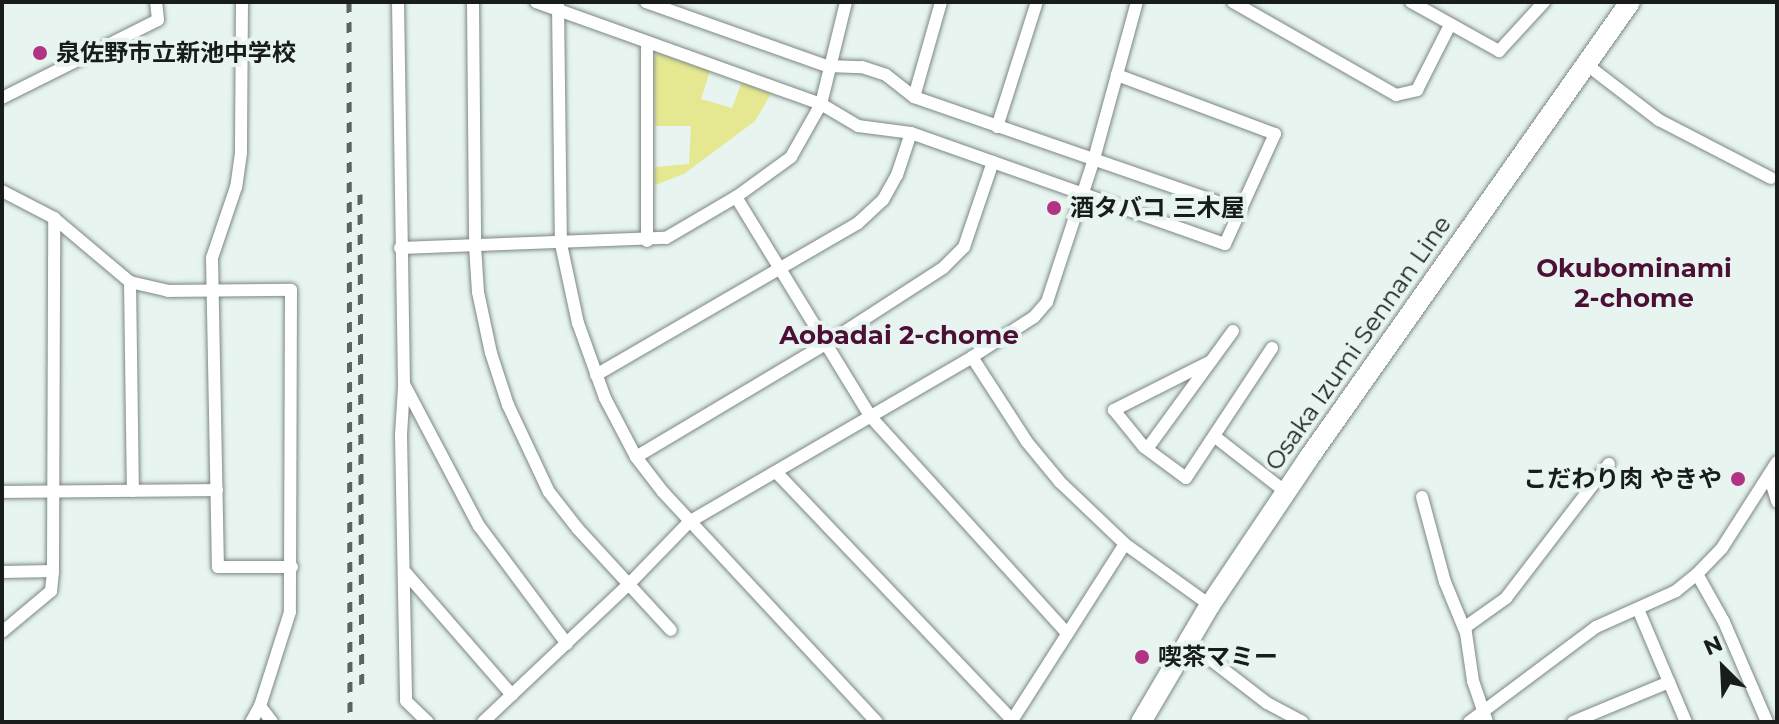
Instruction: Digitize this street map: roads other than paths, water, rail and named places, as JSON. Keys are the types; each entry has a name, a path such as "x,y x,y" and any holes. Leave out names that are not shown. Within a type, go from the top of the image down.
{"main road":[{"name":"Osaka Izumi Sennan Line","path":"1141,722 1210,605 1286,492 1630,2"}],"street":[{"path":"2,98 158,20 156,2"},
{"path":"242,2 241,153 236,187 212,258 218,567 292,567"},
{"path":"398,2 406,701 428,722"},
{"path":"473,2 475,246 478,292 491,353 526,446 549,492 628,585 671,630"},
{"path":"536,2 558,6 647,42 821,104 858,126 911,133 1225,244 1238,209 1275,134 1117,75"},
{"path":"646,2 827,66 862,67 886,75 914,97 1238,209"},
{"path":"400,248 666,238 736,197 791,157 821,104 827,66 846,2"},
{"path":"914,97 941,2"},
{"path":"997,127 1037,2"},
{"path":"483,722 628,585 689,522 972,357 1034,317 1047,302 1064,258 1137,2"},
{"path":"1233,2 1396,95 1417,90 1450,25"},
{"path":"1411,2 1499,51 1544,2"},
{"path":"558,6 561,244 571,297 596,375 636,457 689,522 877,722"},
{"path":"647,42 647,241"},
{"path":"1587,65 1659,120 1771,178"},
{"path":"596,375 858,223 883,200 897,175 911,133"},
{"path":"636,457 824,345 943,268 964,247 993,162"},
{"path":"2,191 54,218 130,282 168,291 291,290 290,612 260,706 251,722"},
{"path":"736,197 870,416 1068,634"},
{"path":"2,632 51,591 55,492 54,218"},
{"path":"130,282 133,491"},
{"path":"1147,449 1233,331"},
{"path":"1211,361 1114,410 1147,449 1186,478 1272,348"},
{"path":"972,357 1027,442 1060,482 1125,544 1210,605"},
{"path":"404,384 479,526 567,644"},
{"path":"1214,436 1286,492"},
{"path":"1469,722 1485,718 1596,627 1676,591 1697,574 1722,548 1777,462"},
{"path":"1464,628 1506,598 1609,464"},
{"path":"776,472 1012,721 1125,544"},
{"path":"1769,475 1777,502"},
{"path":"2,492 217,490"},
{"path":"1422,497 1445,582 1464,628 1473,681 1485,718"},
{"path":"2,572 53,571"},
{"path":"405,572 512,695"},
{"path":"1697,574 1724,622 1767,722"},
{"path":"1638,609 1686,722"},
{"path":"1189,643 1267,703 1302,722"},
{"path":"1573,722 1669,682"},
{"path":"260,706 272,722"}],"railway":[{"path":"349,2 350,722"},
{"path":"360,194 362,686"}],"place":[{"name":"泉佐野市立新池中学校","path":"40,53"},
{"name":"酒タバコ 三木屋","path":"1054,208"},
{"name":"こだわり肉 やきや","path":"1738,479"},
{"name":"喫茶マミー","path":"1142,657"}],"district":[{"name":"Okubominami 2-chome","path":"1634,284"},
{"name":"Aobadai 2-chome","path":"899,336"}]}
